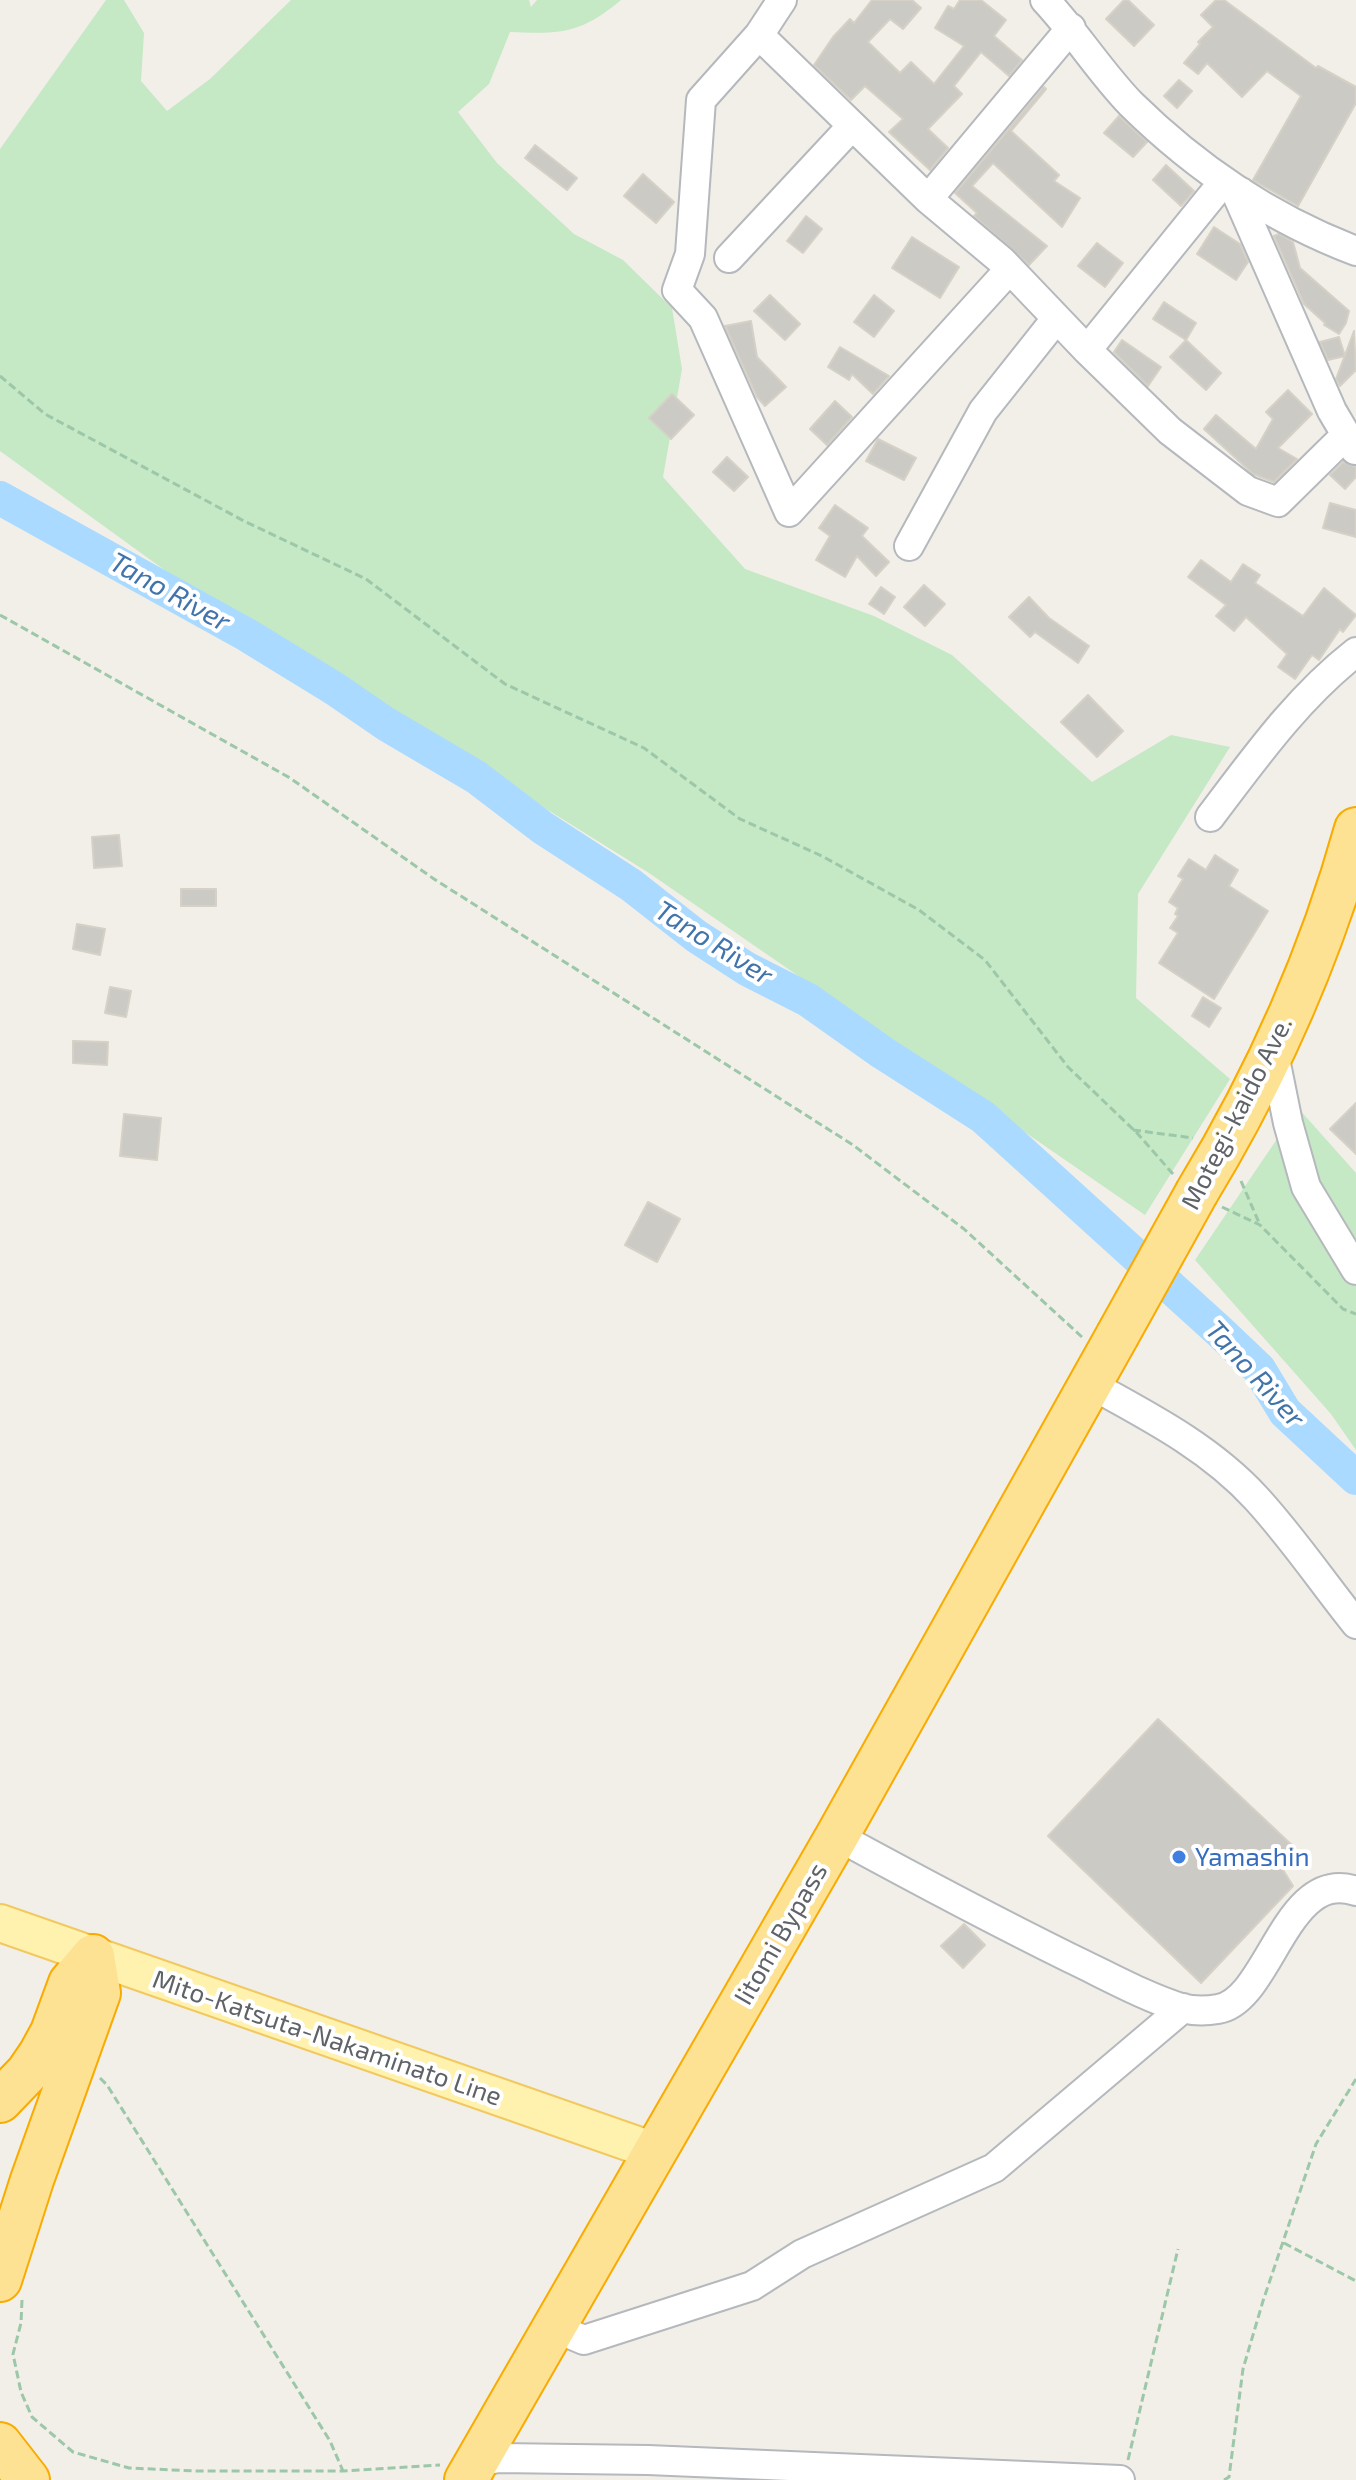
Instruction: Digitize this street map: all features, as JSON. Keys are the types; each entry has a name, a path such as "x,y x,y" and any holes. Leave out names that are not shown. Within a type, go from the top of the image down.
{"highway":[{"name":"Motegi-kaido Ave.","path":"1103,1359 1240,1116 1273,1048 1308,969 1344,872 1356,829"},
{"name":"Iitomi Bypass","path":"471,2471 837,1836 1103,1359"},
{"path":"0,2101 27,2073 40,2054 52,2032 70,1983 93,1956"},
{"path":"7,2265 16,2189 99,1993 93,1956"},
{"path":"0,2444 28,2480"}],"main road":[{"name":"Mito-Katsuta-Nakaminato Line","path":"0,1923 654,2151"}],"street":[{"path":"782,0 759,35 701,100 690,254 677,290 703,318 789,512 1009,270"},
{"path":"1045,0 1130,103 1232,186 1285,220 1356,251"},
{"path":"928,199 1071,28"},
{"path":"759,35 928,199 1009,270 1170,431 1248,491 1278,502 1351,443 1232,186"},
{"path":"729,258 852,126"},
{"path":"1087,350 1232,186"},
{"path":"909,546 983,411 1056,319"},
{"path":"1210,817 1270,737 1319,685 1356,652"},
{"path":"1273,1048 1288,1123 1306,1187 1356,1270"},
{"path":"1103,1359 1174,1431 1219,1464 1256,1498 1356,1624"},
{"path":"837,1836 963,1905 1141,1992 1196,2011 1221,2009 1233,2003 1246,1989 1303,1905 1319,1892 1333,1888 1356,1891"},
{"path":"553,2327 584,2340 752,2286 802,2254 994,2168 1183,2008"},
{"path":"471,2471 499,2458 1123,2471"}],"path":[{"path":"0,376 45,414 244,521 366,579 505,684 644,748 740,819 822,856 919,910 985,960 1068,1067 1195,1191 1260,1225 1343,1309 1356,1314"},
{"path":"0,615 290,778 434,879 853,1145 964,1229 1103,1359"},
{"path":"1133,1129 1197,1139"},
{"path":"1236,1171 1260,1225"},
{"path":"91,2071 107,2085 132,2124 330,2441 343,2471"},
{"path":"1224,2480 1229,2477 1243,2369 1263,2301 1316,2144 1356,2079"},
{"path":"1284,2243 1356,2281"},
{"path":"1123,2471 1178,2249"},
{"path":"7,2265 21,2323 13,2354 21,2392 32,2417 73,2452 129,2468 471,2471"}],"green space":[{"path":"106,0 124,0 144,33 141,81 167,111 210,79 291,0 529,0 531,7 537,0 621,0 594,20 570,30 510,32 489,84 458,112 497,163 574,234 623,260 672,308 682,369 663,477 745,569 874,616 952,655 1092,782 1171,735 1230,747 1138,894 1136,998 1230,1079 1145,1215 649,873 177,579 0,451 0,149"},
{"path":"1298,1108 1356,1173 1356,1450 1331,1414 1195,1260"}],"building":[{"path":"872,0 912,0 921,8 903,29 890,19 868,42 900,73 911,62 934,84 964,46 935,28 948,6 954,9 960,0 981,0 1006,20 994,36 1022,60 1009,76 981,52 954,86 962,94 928,129 948,148 930,170 889,132 903,119 865,86 851,100 814,65 833,37 850,19 854,23"},
{"path":"1124,0 1128,0 1154,25 1134,46 1106,19"},
{"path":"1216,0 1224,0 1316,68 1318,66 1356,87 1356,103 1298,206 1253,180 1301,96 1267,71 1242,97 1207,63 1198,74 1184,63 1213,27 1201,15"},
{"path":"1179,80 1192,91 1177,108 1164,96"},
{"path":"1044,87 1046,89 1011,131 1059,175 1054,181 1080,198 1062,227 993,163 972,186 1047,246 1029,265 974,216 977,213 955,193"},
{"path":"1119,116 1147,142 1133,157 1104,133"},
{"path":"535,145 577,178 567,190 525,158"},
{"path":"1166,165 1194,191 1181,206 1153,180"},
{"path":"643,174 674,202 656,223 624,196"},
{"path":"806,216 822,229 803,253 787,241"},
{"path":"1214,227 1240,244 1248,262 1236,280 1197,254"},
{"path":"1279,234 1293,242 1300,268 1349,311 1339,334 1324,325 1304,304 1274,236"},
{"path":"912,237 959,267 940,298 892,268"},
{"path":"1097,243 1123,263 1105,287 1078,266"},
{"path":"770,295 800,324 785,340 754,311"},
{"path":"874,295 894,311 874,337 854,322"},
{"path":"1164,302 1196,323 1186,340 1153,319"},
{"path":"751,321 757,357 786,387 765,406 757,397 725,326"},
{"path":"1354,331 1356,370 1340,386 1336,379"},
{"path":"1339,337 1345,356 1328,360 1320,342"},
{"path":"1122,340 1161,367 1148,386 1114,352"},
{"path":"1186,340 1221,373 1206,390 1170,357"},
{"path":"840,347 889,376 873,394 852,374 849,380 828,367"},
{"path":"1288,390 1312,414 1278,448 1297,459 1274,482 1253,474 1204,429 1216,415 1256,449 1273,419 1266,412"},
{"path":"672,394 694,415 671,439 649,418"},
{"path":"835,401 852,417 827,445 810,429"},
{"path":"878,439 916,458 904,480 866,461"},
{"path":"727,457 748,477 734,491 713,472"},
{"path":"1343,462 1356,467 1356,477 1345,489 1330,475"},
{"path":"1330,503 1356,510 1356,537 1323,528"},
{"path":"835,505 868,528 862,536 889,562 876,576 857,556 845,577 816,560 830,536 819,528"},
{"path":"1201,560 1231,582 1243,564 1260,575 1255,583 1303,616 1324,588 1356,615 1343,632 1340,629 1319,660 1312,655 1295,679 1278,667 1287,654 1246,617 1234,631 1216,616 1226,605 1188,577"},
{"path":"924,585 945,604 925,626 904,607"},
{"path":"881,587 895,597 884,614 869,604"},
{"path":"1029,597 1049,618 1089,646 1078,663 1035,632 1030,637 1009,617"},
{"path":"1088,695 1123,731 1097,757 1061,722"},
{"path":"119,835 122,866 94,868 92,837"},
{"path":"1215,855 1238,870 1229,886 1268,911 1214,999 1159,963 1178,933 1170,928 1178,916 1175,914 1178,908 1169,902 1183,879 1178,876 1189,859 1206,870"},
{"path":"181,889 216,889 216,906 181,906"},
{"path":"77,924 105,929 100,955 73,949"},
{"path":"110,987 131,991 126,1017 105,1013"},
{"path":"1203,997 1221,1008 1209,1027 1192,1016"},
{"path":"73,1041 108,1042 107,1065 73,1063"},
{"path":"1356,1103 1356,1154 1330,1129"},
{"path":"124,1114 161,1118 157,1160 120,1156"},
{"path":"648,1202 680,1219 657,1262 625,1245"},
{"name":"Yamashin","path":"1158,1719 1295,1848 1280,1865 1293,1886 1201,1983 1048,1836"},
{"path":"964,1924 985,1945 963,1968 941,1946"}],"waterway":[{"name":"Tano River","path":"0,498 247,635 476,777 543,828 631,885 696,936 747,969 808,1000 983,1117 1259,1369 1285,1412 1356,1478"}],"place":[{"name":"Yamashin","path":"1179,1857"}]}
